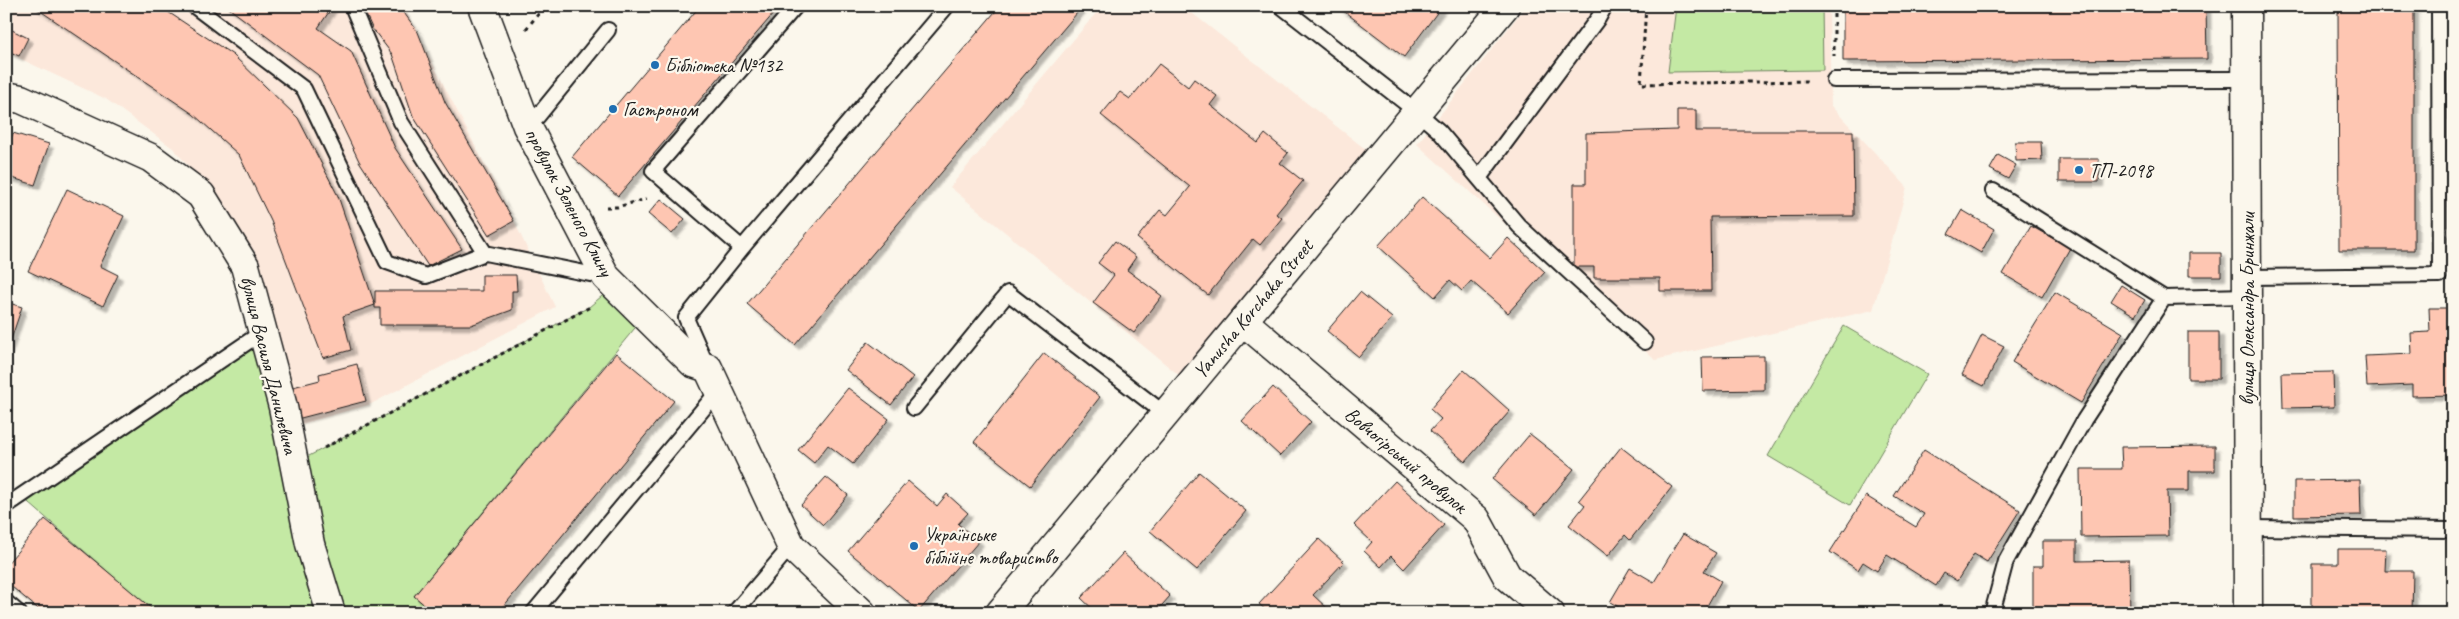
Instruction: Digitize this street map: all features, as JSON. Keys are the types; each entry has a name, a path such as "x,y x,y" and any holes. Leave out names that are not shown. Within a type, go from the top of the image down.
{"street":[{"name":"провулок Зеленого Клину","path":"482,6 527,126 610,281 692,362 713,379"},
{"name":"Yanusha Korchaka Street","path":"1000,613 1505,6"},
{"name":"вулиця Олександра Бринжали","path":"2246,6 2248,613"},
{"name":"вулиця Василя Данилевича","path":"6,96 21,99 151,158 201,195 245,266 283,406 310,544 331,613"},
{"name":"Вовчогірський провулок","path":"1243,321 1476,519 1507,576 1550,613"},
{"path":"713,379 791,546 862,613"}],"lane":[{"path":"194,6 304,89 387,262 426,276 485,253 610,281"},
{"path":"352,6 400,122 485,253"},
{"path":"742,248 654,171 796,6"},
{"path":"533,613 713,379 686,318 742,248 946,6"},
{"path":"1282,6 1417,112 1438,131 1519,226 1645,342"},
{"path":"1479,178 1599,17 1605,6"},
{"path":"1993,191 2164,298 2247,286 2440,275 2440,6"},
{"path":"527,126 538,116 608,30"},
{"path":"1834,80 2246,79"},
{"path":"914,408 1008,293 1165,414"},
{"path":"1992,613 2006,561 2084,420 2164,298"},
{"path":"6,506 264,331"},
{"path":"2248,528 2453,530"},
{"path":"734,613 791,546"},
{"path":"6,602 19,613"}],"path":[{"path":"1646,6 1642,84 1834,80 1834,6"},
{"path":"294,464 589,307 610,281"}],"shaded area":[{"path":"6,6 403,6 514,221 555,307 371,404 294,426 269,316 239,227 174,149 106,99 6,52"},
{"path":"1102,6 1183,6 1373,155 1186,381 950,187"},
{"path":"1526,6 1829,6 1831,106 1907,187 1873,310 1655,360 1417,144"}],"green space":[{"path":"1676,6 1822,6 1823,70 1668,72"},
{"path":"615,285 644,317 414,596 434,613 155,613 21,496 257,335 294,464 589,307"},
{"path":"1844,326 1927,374 1850,505 1768,456"}],"building":[{"path":"33,6 159,6 233,55 298,118 338,196 375,305 343,316 351,350 323,358 271,221 239,155 193,114"},
{"path":"226,6 333,6 318,28 351,51 395,148 462,249 428,266 359,161 318,75"},
{"path":"362,6 399,6 418,32 445,102 514,221 489,235 413,116 392,54 372,28"},
{"path":"700,6 780,6 618,196 572,157"},
{"path":"1000,6 1083,6 795,345 747,304"},
{"path":"1337,6 1442,6 1404,57"},
{"path":"1843,6 2206,6 2207,59 1843,61"},
{"path":"2338,6 2414,6 2414,250 2339,250"},
{"path":"6,27 28,38 19,56 6,50"},
{"path":"1159,64 1188,87 1194,79 1217,96 1210,105 1258,143 1265,134 1288,153 1280,163 1303,181 1276,214 1282,218 1260,245 1253,239 1208,295 1137,238 1160,210 1167,215 1190,187 1101,115 1120,92 1130,99"},
{"path":"1677,110 1696,110 1696,131 1853,131 1854,216 1710,217 1711,291 1660,291 1660,278 1594,278 1594,267 1574,267 1574,184 1586,184 1586,133 1677,130"},
{"path":"13,133 49,144 35,185 6,176 6,153"},
{"path":"2015,142 2041,142 2042,160 2016,161"},
{"path":"1998,155 2016,165 2008,179 1990,169"},
{"name":"ТП-2098","path":"2059,159 2099,159 2099,182 2059,182"},
{"path":"67,189 124,216 100,266 118,275 103,306 28,271"},
{"path":"1422,197 1490,258 1508,238 1545,272 1508,313 1471,281 1462,291 1450,280 1435,297 1378,246"},
{"path":"661,199 685,219 672,234 648,214"},
{"path":"1962,210 1994,229 1981,253 1948,234"},
{"path":"2031,226 2070,248 2042,297 2003,274"},
{"path":"1115,241 1136,257 1127,270 1162,296 1134,333 1093,303 1114,275 1098,263"},
{"path":"2189,253 2221,253 2221,276 2189,276"},
{"path":"482,275 516,275 517,291 512,291 512,310 471,325 380,325 380,308 375,308 375,291 482,291"},
{"path":"2121,285 2145,300 2135,316 2111,301"},
{"path":"1360,292 1392,318 1359,357 1327,331"},
{"path":"2055,292 2123,333 2081,403 2012,362"},
{"path":"6,302 22,307 6,354"},
{"path":"2429,308 2453,308 2453,395 2412,396 2412,385 2367,387 2365,356 2412,354 2411,333 2430,332"},
{"path":"2188,332 2219,332 2219,379 2188,379"},
{"path":"1982,335 2004,346 1984,386 1962,375"},
{"path":"868,342 913,377 891,405 846,370"},
{"path":"616,353 674,401 498,613 434,613 414,596"},
{"path":"1044,353 1100,397 1030,486 974,442"},
{"path":"1764,356 1764,390 1703,391 1702,357"},
{"path":"357,364 366,401 297,419 289,388 320,380 319,374"},
{"path":"1464,370 1510,411 1465,462 1430,431 1441,419 1430,409"},
{"path":"2333,372 2334,407 2283,408 2282,373"},
{"path":"1273,387 1311,422 1280,456 1242,421"},
{"path":"848,388 889,419 853,464 828,445 814,463 798,450"},
{"path":"1530,434 1574,469 1536,515 1492,479"},
{"path":"2215,446 2215,471 2189,471 2189,491 2167,491 2168,536 2081,537 2080,469 2122,469 2121,447"},
{"path":"1621,447 1672,487 1630,540 1625,535 1608,556 1569,525 1585,505 1579,500"},
{"path":"1924,450 2020,510 1987,562 1974,554 1957,581 1944,573 1936,586 1887,555 1877,571 1863,562 1858,570 1830,552 1866,496 1916,527 1924,514 1894,496"},
{"path":"1199,472 1246,511 1197,570 1150,531"},
{"path":"826,477 848,495 823,525 801,505"},
{"path":"2360,480 2361,515 2294,516 2294,481"},
{"name":"Українське біблійне товариство","path":"908,481 937,506 947,494 968,513 958,524 979,541 919,611 848,551"},
{"path":"1395,481 1444,525 1404,569 1391,556 1381,567 1364,551 1372,542 1354,525"},
{"path":"45,519 157,613 43,613 6,582 6,565"},
{"path":"1683,534 1716,553 1704,571 1721,581 1703,613 1693,613 1685,608 1682,613 1629,613 1610,602 1630,568 1654,582"},
{"path":"1319,539 1344,562 1313,595 1327,608 1323,613 1269,613 1259,604"},
{"path":"2043,541 2077,541 2077,561 2129,560 2130,613 2033,613 2033,566 2043,566"},
{"path":"2338,549 2386,549 2385,571 2413,571 2412,612 2312,613 2312,564 2338,564"},
{"path":"1123,553 1170,596 1155,613 1097,613 1081,598"}],"place":[{"name":"Бібліотека №132","path":"655,65"},
{"name":"Гастроном","path":"613,109"},
{"name":"ТП-2098","path":"2079,170"},
{"name":"Українське біблійне товариство","path":"914,546"}]}
